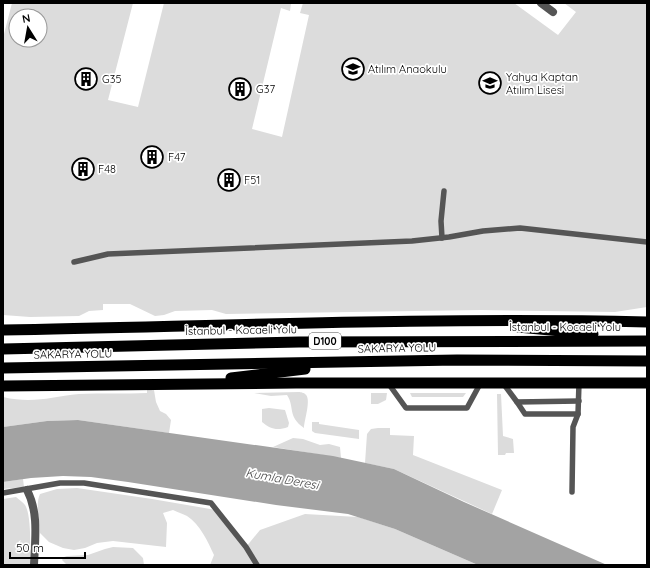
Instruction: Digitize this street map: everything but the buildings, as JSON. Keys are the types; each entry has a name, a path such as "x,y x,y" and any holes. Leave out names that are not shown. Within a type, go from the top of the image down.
{"highway":[{"path":"3,329 20,330 228,324 580,321 647,322"},
{"path":"451,322 647,340"},
{"name":"İstanbul - Kocaeli Yolu","path":"3,349 314,341 647,340"},
{"name":"SAKARYA YOLU","path":"3,368 457,360 647,361"},
{"path":"180,384 361,362"},
{"path":"3,386 388,383 480,384 579,382 647,383"}],"street":[{"path":"541,3 553,12"},
{"path":"27,490 32,500 36,519 34,565"}],"lane":[{"path":"442,238 441,215 444,191"},
{"path":"74,262 108,254 412,241 442,238 483,230 520,228 647,242"},
{"path":"572,492 573,427 578,414 579,382"},
{"path":"388,383 406,408 467,408 480,384"},
{"path":"503,383 525,414 578,414"},
{"path":"517,402 579,401"},
{"path":"3,493 60,484 84,483 211,503 246,547 257,565"}],"shaded area":[{"path":"12,3 133,3 108,100 138,107 164,3 291,3 290,11 281,8 252,129 282,137 309,15 300,13 303,3 514,3 558,35 576,12 564,3 647,3 647,307 615,312 481,310 226,314 212,310 175,311 164,315 155,316 130,304 103,304 103,310 89,311 79,316 30,317 3,315 3,38 8,19 8,48 48,48 48,8 11,8"},
{"path":"147,390 154,390 156,402 160,411 166,414 171,420 169,433 78,420 47,421 3,427 3,397 33,400 79,394 147,393"},
{"path":"299,392 305,394 308,400 304,428 295,419 287,395 271,396 254,393"},
{"path":"371,393 387,393 386,400 378,404 371,404"},
{"path":"410,393 466,393 463,397 412,397"},
{"path":"497,394 501,394 503,436 513,439 514,453 506,453 505,455 498,455"},
{"path":"269,408 285,410 289,423 288,427 274,429 262,422 262,409"},
{"path":"312,422 359,430 359,439 315,433 312,431"},
{"path":"390,428 390,435 414,436 413,455 502,490 492,514 394,469 365,463 367,434 371,429"},
{"path":"293,438 303,439 320,445 329,444 340,447 341,458 273,447"},
{"path":"23,479 24,487 3,489 3,482"},
{"path":"77,488 216,510 246,547 260,530 305,514 358,517 395,529 478,565 210,565 214,555 200,528 192,519 173,510 163,513 167,523 166,547 113,541 97,543 85,548 74,550 63,548 49,542 40,533 38,508 39,498 40,494 57,489"},
{"path":"16,497 25,505 29,517 30,565 3,565 3,499"},
{"path":"113,547 133,548 143,558 144,565 69,565 62,560 67,556 88,555"}],"water":[{"name":"Kumla Deresi","path":"78,420 333,456 394,469 464,502 607,565 478,565 395,529 348,514 276,505 91,477 63,476 3,482 3,427 47,421"}],"place":[{"name":"Atılım Anaokulu","path":"353,69"},
{"name":"G35","path":"86,79"},
{"name":"Yahya Kaptan Atılım Lisesi","path":"490,83"},
{"name":"G37","path":"240,89"},
{"name":"F47","path":"152,157"},
{"name":"F48","path":"83,169"},
{"name":"F51","path":"229,180"}]}
